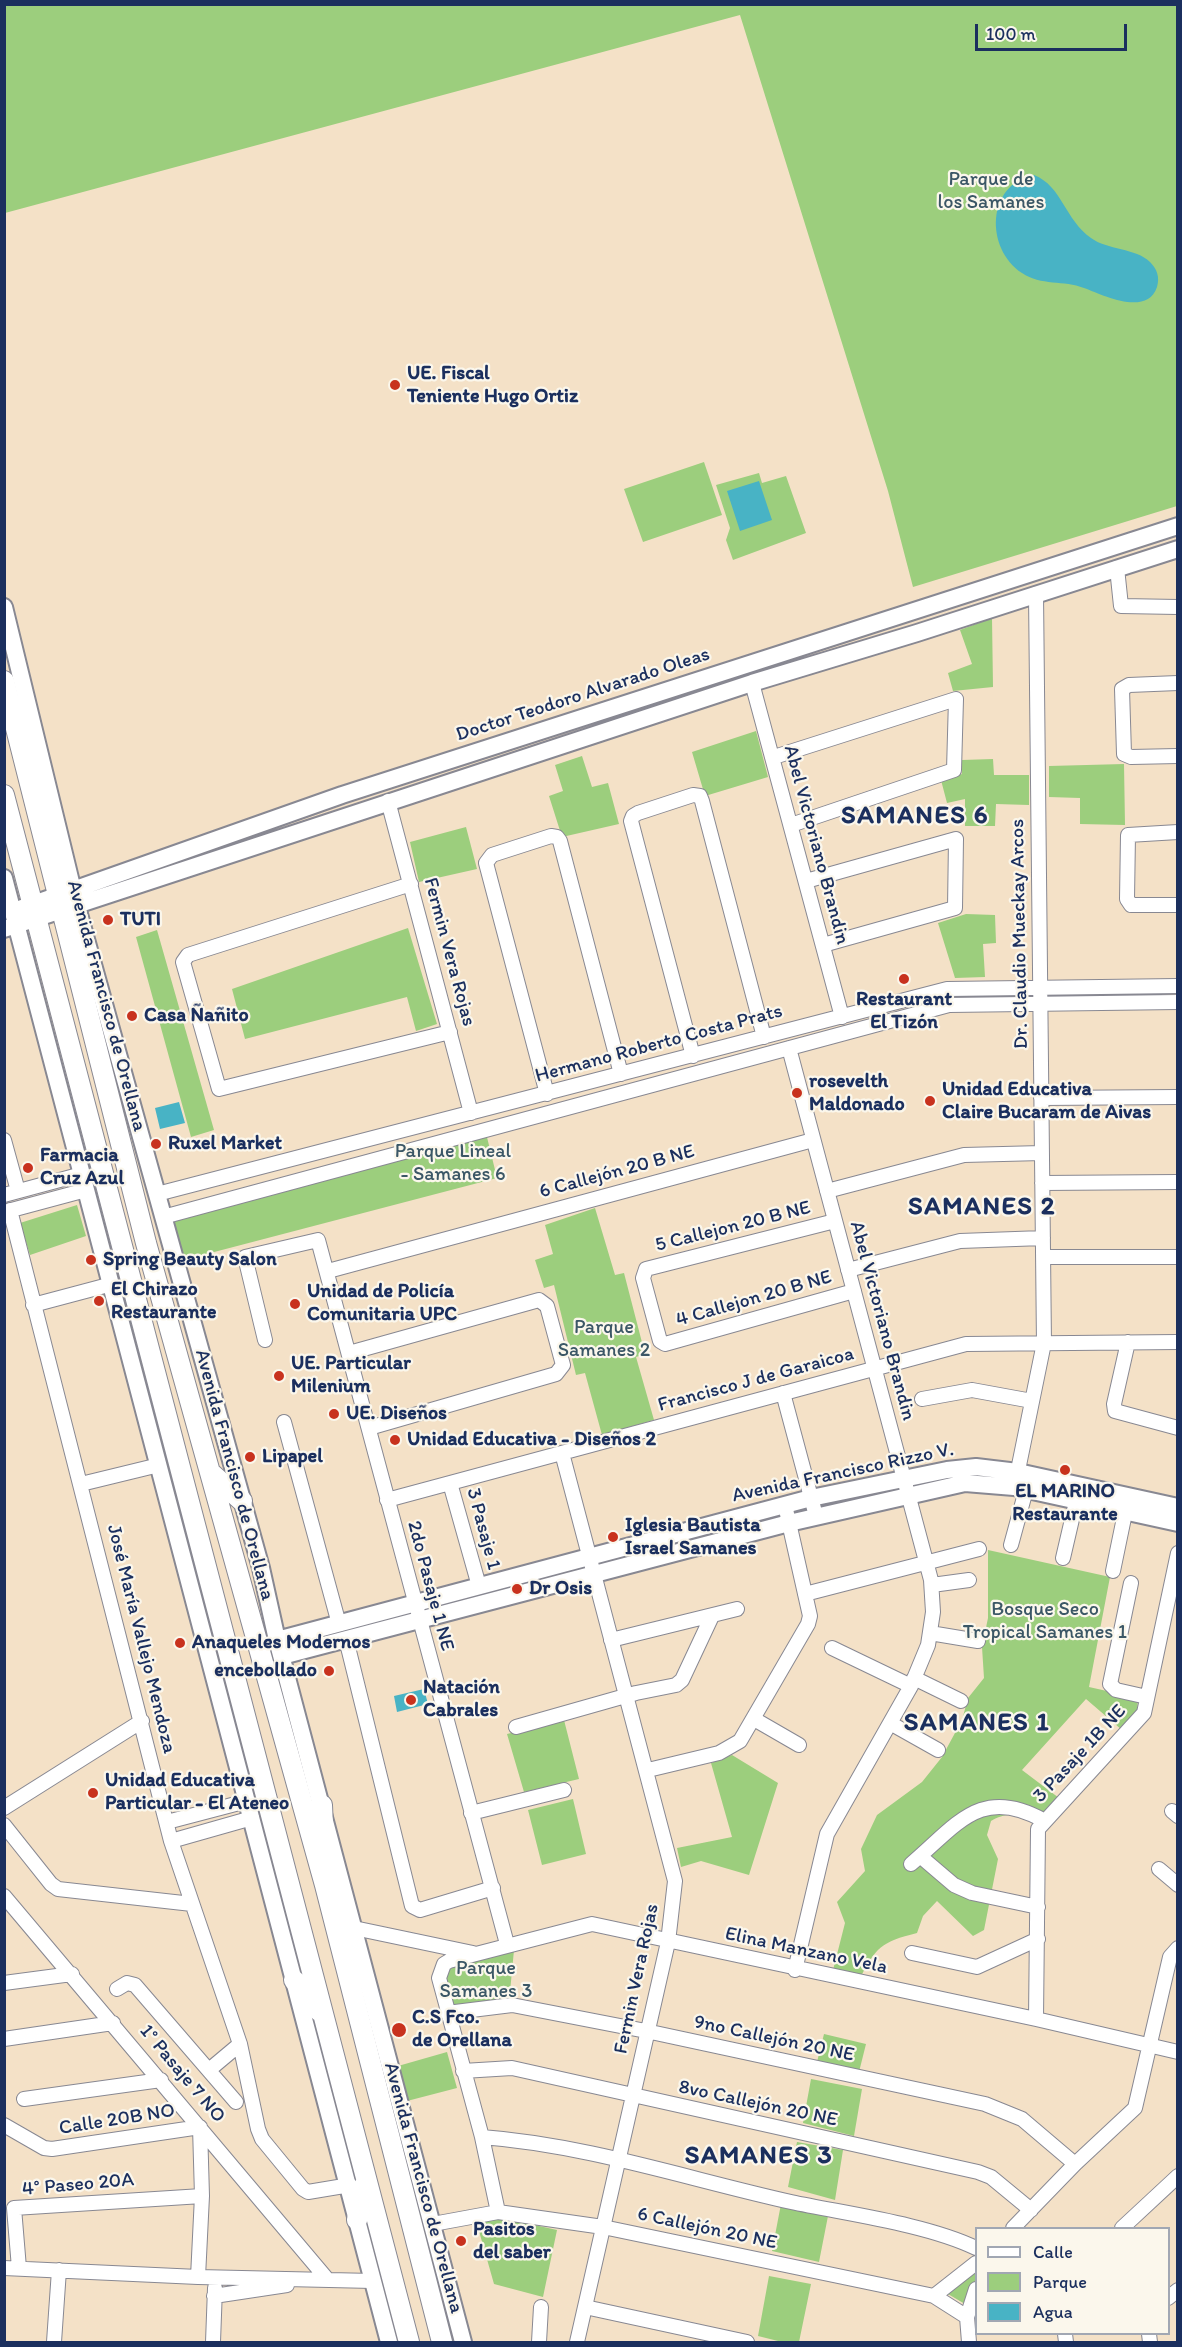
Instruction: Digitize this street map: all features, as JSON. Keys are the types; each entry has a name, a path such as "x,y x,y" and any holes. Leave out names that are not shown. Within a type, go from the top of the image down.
{"highway":[{"name":"Avenida Francisco de Orellana","path":"4,681 67,901 146,1243 325,1885 442,2343"},
{"path":"4,795 323,2016 358,2182 409,2343"},
{"path":"212,1474 242,1500"},
{"path":"322,1805 325,1885"},
{"path":"294,1980 323,2016"},
{"path":"357,2220 358,2182"}],"main road":[{"name":"Doctor Teodoro Alvarado Oleas","path":"67,901 365,788 1178,526"},
{"name":"Doctor Teodoro Alvarado Oleas","path":"10,920 388,801 752,682 1178,549"},
{"name":"Avenida Francisco de Orellana","path":"4,607 67,901 157,1194 242,1500 463,2343"},
{"path":"4,878 10,920 112,1284 294,1980 358,2182"},
{"name":"Avenida Francisco Rizzo V.","path":"279,1648 417,1612 592,1574 816,1516 962,1467 1076,1502 1178,1523"},
{"name":"Avenida Francisco Rizzo V.","path":"1019,1483 1178,1507"},
{"name":"Avenida Francisco Rizzo V.","path":"417,1612 479,1586 811,1498 906,1487"},
{"path":"357,2220 389,2343"}],"street":[{"path":"1117,568 1121,606 1178,607"},
{"name":"Dr. Claudio Mueckay Arcos","path":"1011,1545 1032,1401 1044,1343 1036,594"},
{"name":"Abel Victoriano Brandin","path":"752,682 842,1017"},
{"path":"1178,683 1129,685 1122,689 1124,753 1131,757 1178,756"},
{"path":"774,757 956,699 954,770 791,825"},
{"path":"693,1056 631,821 638,813 693,795 700,796 702,801 764,1037"},
{"name":"Fermin Vera Rojas","path":"388,801 471,1113"},
{"path":"1178,832 1128,835 1127,899 1131,905 1178,905"},
{"path":"546,1094 486,863 492,855 551,836 557,837 560,841 621,1074"},
{"path":"806,881 956,839 955,908 823,945"},
{"path":"411,884 188,955 183,962 219,1089 450,1032"},
{"name":"Hermano Roberto Costa Prats","path":"157,1194 955,988 1178,986"},
{"name":"Hermano Roberto Costa Prats","path":"163,1217 949,1005 1178,1002"},
{"name":"Abel Victoriano Brandin","path":"789,1048 926,1560 932,1585 933,1612 930,1633 913,1682 827,1834 795,1970"},
{"path":"654,1066 658,1083"},
{"path":"1041,1098 1178,1097"},
{"path":"4,1140 11,1193 84,1182"},
{"name":"6 Callejón 20 B NE","path":"328,1271 813,1140"},
{"path":"359,1142 364,1161"},
{"path":"827,1191 964,1155 1042,1153"},
{"path":"7,1211 84,1182"},
{"path":"1042,1183 1178,1182"},
{"name":"José María Vallejo Mendoza","path":"7,1211 81,1484 171,1841 240,2044 258,2129 262,2139 303,2189 308,2192 358,2182"},
{"name":"5 Callejon 20 B NE","path":"665,1344 660,1341 642,1273 646,1269 835,1221"},
{"name":"4 Callejon 20 B NE","path":"848,1270 960,1241 1043,1238"},
{"name":"2do Pasaje 1 NE","path":"265,1340 245,1257 318,1239 507,1944"},
{"path":"1043,1257 1178,1257"},
{"path":"33,1305 112,1284"},
{"name":"4 Callejon 20 B NE","path":"665,1344 854,1291"},
{"path":"349,1353 539,1300 544,1302 563,1365 561,1371 369,1428"},
{"path":"1128,1342 1114,1404 1115,1411 1178,1428"},
{"name":"Francisco J de Garaicoa","path":"387,1500 966,1344 1178,1342"},
{"path":"922,1399 972,1390 1032,1401"},
{"path":"783,1393 816,1516"},
{"path":"284,1422 342,1632 412,1906 420,1910 493,1888"},
{"name":"Fermin Vera Rojas","path":"562,1453 592,1574 648,1770 675,1881 668,1942 577,2343"},
{"path":"81,1484 159,1465"},
{"name":"3 Pasaje 1","path":"450,1483 479,1586"},
{"path":"1063,1558 1076,1502"},
{"path":"648,1770 732,1748 740,1741 808,1624 810,1616 785,1505"},
{"path":"1113,1571 1125,1513"},
{"path":"805,1593 926,1560 979,1549"},
{"name":"3 Pasaje 1B NE","path":"1036,2019 1038,1829 1141,1718 1178,1553"},
{"path":"932,1585 969,1580"},
{"path":"1131,1583 1110,1684 1116,1690 1147,1697"},
{"path":"611,1640 737,1609"},
{"path":"516,1727 627,1695 676,1685 682,1680 712,1616"},
{"path":"930,1633 978,1641"},
{"path":"832,1648 961,1701"},
{"path":"754,1719 799,1745"},
{"path":"4,1808 142,1721"},
{"path":"890,1724 938,1750"},
{"path":"471,1813 564,1790"},
{"path":"167,1822 247,1801"},
{"path":"1038,1907 972,1893 954,1886 916,1860 962,1821 990,1805 1017,1807 1045,1821"},
{"path":"171,1841 252,1818"},
{"path":"4,1825 51,1884 58,1889 192,1904"},
{"path":"1159,1869 1178,1885"},
{"name":"1° Pasaje 7 NO","path":"4,1896 327,2279"},
{"name":"Elina Manzano Vela","path":"447,2013 439,1978 444,1964 507,1944 592,1924 795,1970 1036,2019 1178,2052"},
{"path":"354,1928 475,1954"},
{"path":"912,1953 977,1967 1038,1939"},
{"path":"1015,2227 1075,2164 1135,2108 1170,1957 1178,1948"},
{"path":"4,1983 72,1974"},
{"path":"117,1989 127,1983 135,1986 236,2102"},
{"name":"9no Callejón 20 NE","path":"447,2013 512,2005 646,2031 985,2104 1022,2119 1075,2164"},
{"path":"447,2013 482,2137 498,2212"},
{"path":"4,2039 113,2023"},
{"path":"209,2070 240,2044"},
{"name":"8vo Callejón 20 NE","path":"464,2071 512,2068 978,2172 992,2177 1031,2211"},
{"path":"24,2099 161,2080"},
{"name":"Calle 20B NO","path":"4,2125 44,2148 52,2150 200,2127 202,2196 198,2277"},
{"path":"482,2137 512,2140 618,2159 950,2237 975,2248"},
{"path":"1124,2227 1178,2176"},
{"name":"4° Paseo 20A","path":"19,2268 9,2208 202,2196"},
{"name":"6 Callejón 20 NE","path":"433,2224 498,2212 603,2227 934,2296 967,2317"},
{"path":"934,2296 975,2264"},
{"path":"4,2268 198,2277 373,2281"},
{"path":"54,2343 59,2270"},
{"path":"213,2343 216,2277"},
{"path":"214,2296 327,2279"},
{"path":"969,2343 967,2317 975,2292"},
{"path":"539,2343 541,2307"},
{"path":"585,2307 747,2343"}],"green space":[{"name":"Parque de los Samanes","path":"5,5 1177,5 1177,506 913,587 888,491 740,15 5,213"},
{"path":"704,462 722,515 643,542 624,489"},
{"path":"759,473 762,483 786,476 806,533 733,560 726,540 730,528 716,485"},
{"path":"992,618 993,687 953,691 948,673 972,664 960,630"},
{"path":"756,731 768,777 705,796 692,752"},
{"path":"582,756 592,787 608,783 619,824 562,837 549,796 563,791 555,765"},
{"path":"993,759 994,775 1029,775 1029,805 996,804 995,826 965,826 965,799 947,803 941,780 962,774 962,760"},
{"path":"1124,764 1125,825 1080,824 1080,798 1049,797 1049,766"},
{"path":"466,827 477,869 419,882 410,842"},
{"path":"966,914 995,915 996,943 983,944 985,977 955,978 938,923"},
{"path":"408,928 437,1024 416,1031 407,997 245,1039 232,989"},
{"path":"157,930 214,1130 191,1137 136,937"},
{"name":"Parque Lineal - Samanes 6","path":"485,1129 497,1178 176,1262 163,1217"},
{"path":"77,1205 86,1236 30,1255 20,1223"},
{"name":"Parque Samanes 2","path":"595,1208 615,1275 624,1273 645,1354 636,1357 654,1420 602,1435 585,1373 576,1375 554,1285 544,1288 535,1260 553,1254 545,1225"},
{"name":"Bosque Seco Tropical Samanes 1","path":"988,1550 1110,1577 1089,1687 1138,1698 1137,1712 1122,1730 1086,1699 1022,1770 1059,1798 1035,1822 1013,1815 1002,1816 991,1821 987,1835 998,1859 984,1930 973,1936 937,1901 923,1916 917,1933 887,1943 875,1953 859,1980 832,1974 845,1923 837,1902 865,1871 861,1849 877,1815 922,1782 942,1757 962,1720 968,1698 984,1678 982,1647 988,1618"},
{"path":"564,1720 579,1779 524,1792 507,1734"},
{"path":"732,1755 778,1783 749,1875 701,1861 681,1867 677,1848 732,1837 711,1763"},
{"path":"573,1799 586,1854 542,1865 528,1810"},
{"name":"Parque Samanes 3","path":"514,1950 509,2002 448,2008 444,1969"},
{"path":"824,2034 866,2044 859,2072 817,2062"},
{"path":"447,2052 457,2088 407,2101 398,2066"},
{"path":"811,2079 862,2089 854,2136 803,2123"},
{"path":"797,2142 843,2150 835,2200 788,2187"},
{"path":"781,2204 828,2216 819,2262 772,2251"},
{"path":"499,2217 557,2230 543,2297 494,2284 477,2224"},
{"path":"975,2271 975,2332 973,2332 970,2307 948,2294"},
{"path":"769,2276 811,2284 799,2342 782,2342 758,2336"}],"water":[{"path":"1034,175 1051,187 1082,231 1091,238 1105,245 1137,254 1150,262 1158,277 1157,287 1152,296 1144,301 1135,302 1113,299 1076,286 1037,280 1022,273 1010,262 997,234 996,218 999,204 1007,191 1018,181"},
{"path":"759,481 772,520 740,531 727,491"},
{"path":"179,1102 185,1123 160,1129 155,1108"},
{"name":"Natación Cabrales","path":"424,1689 428,1704 397,1712 394,1696"}],"place":[{"name":"UE. Fiscal Teniente Hugo Ortiz","path":"395,385"},
{"name":"TUTI","path":"108,920"},
{"name":"Restaurant El Tizón","path":"904,979"},
{"name":"Casa Ñañito","path":"132,1016"},
{"name":"rosevelth Maldonado","path":"797,1093"},
{"name":"Unidad Educativa Claire Bucaram de Aivas","path":"930,1101"},
{"name":"Ruxel Market","path":"156,1144"},
{"name":"Farmacia Cruz Azul","path":"28,1168"},
{"name":"Spring Beauty Salon","path":"91,1260"},
{"name":"El Chirazo Restaurante","path":"99,1301"},
{"name":"Unidad de Policía Comunitaria UPC","path":"295,1304"},
{"name":"UE. Particular Milenium","path":"279,1376"},
{"name":"UE. Diseños","path":"334,1414"},
{"name":"Unidad Educativa - Diseños 2","path":"395,1440"},
{"name":"Lipapel","path":"250,1457"},
{"name":"EL MARINO Restaurante","path":"1065,1470"},
{"name":"Iglesia Bautista Israel Samanes","path":"613,1537"},
{"name":"Dr Osis","path":"517,1589"},
{"name":"Anaqueles Modernos","path":"180,1643"},
{"name":"encebollado","path":"329,1671"},
{"name":"Natación Cabrales","path":"411,1700"},
{"name":"Unidad Educativa Particular - El Ateneo","path":"93,1793"},
{"name":"C.S Fco. de Orellana","path":"399,2030"},
{"name":"Pasitos del saber","path":"461,2241"}],"district":[{"name":"SAMANES 6","path":"915,816"},
{"name":"SAMANES 2","path":"982,1207"},
{"name":"SAMANES 1","path":"977,1723"},
{"name":"SAMANES 3","path":"759,2156"}]}
